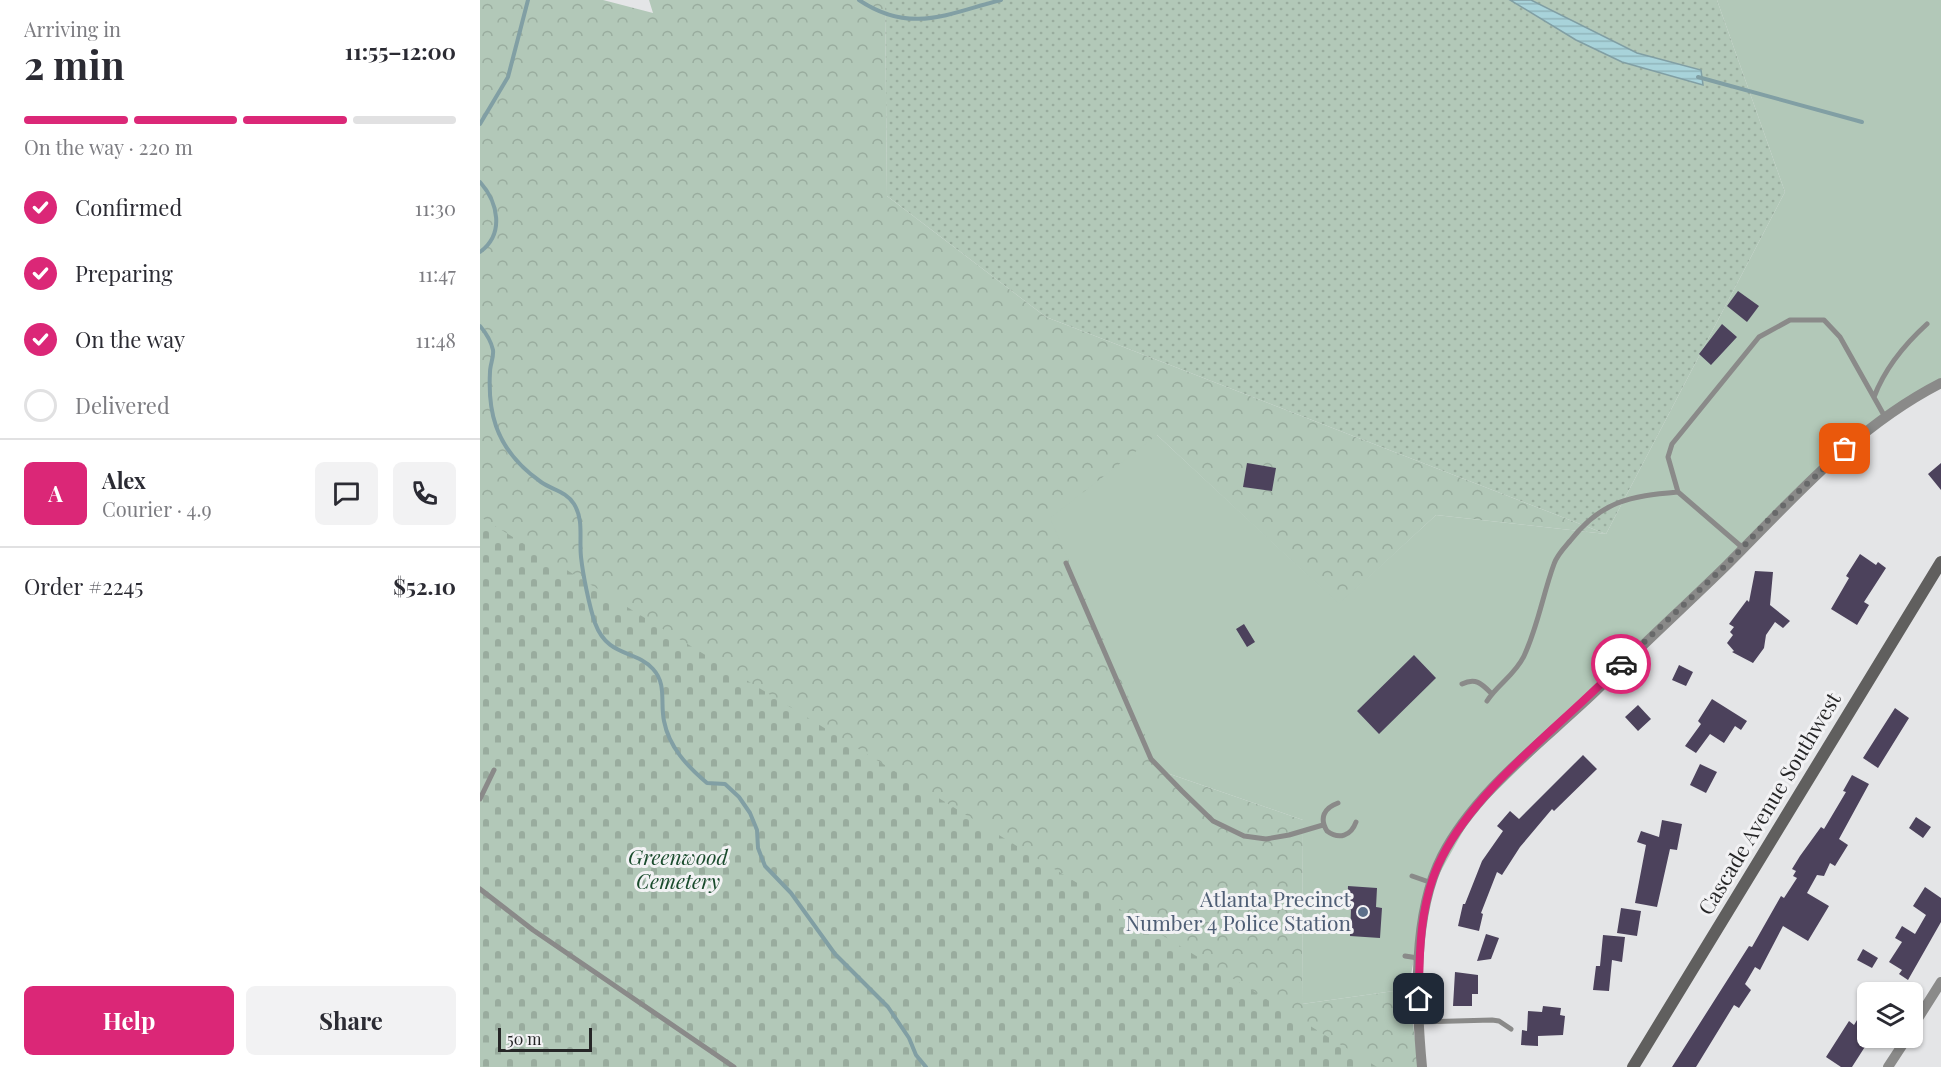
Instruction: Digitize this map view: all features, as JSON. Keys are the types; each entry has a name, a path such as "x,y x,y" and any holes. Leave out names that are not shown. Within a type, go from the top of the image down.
{"main road":[{"name":"Cascade Avenue Southwest","path":"1633,1067 1941,562"}],"street":[{"path":"1422,1067 1419,1022 1423,919 1441,858 1458,829 1504,777 1743,548 1774,514 1863,433 1941,383"},
{"path":"1923,1011 1941,982"},
{"path":"1888,1067 1900,1048"}],"lane":[{"path":"1743,548 1678,492 1668,457 1672,444 1759,337 1790,320 1824,320 1840,337 1885,417"},
{"path":"1874,397 1879,384 1900,350 1927,324"},
{"path":"1487,701 1491,694 1511,677 1523,658 1538,623 1555,561 1578,531 1612,503 1644,495 1678,492"},
{"path":"1066,563 1151,759 1182,791 1213,821 1244,836 1266,838 1289,835 1323,825"},
{"path":"1462,684 1470,680 1481,683 1491,694"},
{"path":"480,799 494,770"},
{"path":"1338,803 1325,810 1323,825 1327,831 1340,837 1353,829 1356,822"},
{"path":"1413,876 1432,883"},
{"path":"480,889 533,930 734,1067"},
{"path":"1405,957 1420,958"},
{"path":"1419,1022 1492,1020 1499,1021 1511,1029"}],"green space":[{"path":"480,0 603,0 653,13 649,0 885,0 887,196 1046,317 1606,534 1436,515 1339,605 1157,435 1161,771 1303,820 1302,1004 1408,989 1419,1067 893,1067 480,835"},
{"path":"885,0 1717,0 1785,192 1606,534 1046,317 887,196"},
{"path":"1717,0 1941,0 1941,381 1826,467 1472,815 1427,896 1408,989 1302,1004 1303,820 1161,771 1050,518 1157,435 1339,604 1436,515 1606,534 1785,192"},
{"name":"Greenwood Cemetery","path":"480,515 482,518 1377,1067 480,1067"}],"water":[{"path":"1510,0 1531,0 1637,53 1701,70 1703,85 1622,62 1576,40"}],"building":[{"path":"1738,291 1759,306 1747,322 1727,306"},
{"path":"1722,324 1737,337 1711,365 1699,354"},
{"path":"1247,463 1276,468 1272,491 1243,487"},
{"path":"1941,463 1941,490 1928,474"},
{"path":"1860,554 1876,565 1878,562 1886,568 1864,602 1869,605 1857,625 1831,609 1849,578 1846,576"},
{"path":"1755,571 1773,572 1770,605 1790,621 1783,628 1775,622 1766,635 1764,648 1753,663 1732,652 1734,651 1727,643 1733,635 1730,632 1734,627 1729,624 1747,600 1749,602"},
{"path":"1244,624 1255,642 1247,647 1236,629"},
{"path":"1414,655 1436,678 1379,734 1357,711"},
{"path":"1679,665 1693,672 1686,686 1672,680"},
{"path":"1712,699 1747,721 1741,730 1735,726 1724,743 1710,734 1696,753 1685,746 1701,724 1698,721"},
{"path":"1638,705 1651,719 1638,731 1625,717"},
{"path":"1895,708 1909,718 1878,768 1863,758"},
{"path":"1583,755 1597,769 1554,811 1552,809 1520,847 1502,875 1497,872 1481,913 1483,914 1479,931 1458,926 1463,904 1465,904 1482,861 1503,831 1497,826 1510,811 1519,819"},
{"path":"1700,764 1717,772 1706,793 1690,785"},
{"path":"1852,775 1869,784 1839,839 1848,845 1835,866 1830,863 1824,876 1817,875 1807,893 1829,906 1808,941 1783,926 1760,970 1755,967 1745,984 1751,990 1739,1008 1734,1005 1696,1067 1672,1067 1749,946 1752,947 1781,896 1784,898 1797,878 1793,876 1796,871 1792,869 1821,827 1824,829 1846,792 1843,791"},
{"path":"1916,817 1931,827 1923,838 1909,828"},
{"path":"1662,820 1682,824 1677,850 1670,849 1657,907 1635,903 1646,845 1637,842 1641,831 1659,837"},
{"path":"1348,886 1377,888 1376,907 1382,908 1380,938 1350,936 1351,910 1347,910"},
{"path":"1925,887 1941,898 1941,922 1908,980 1899,974 1902,970 1889,962 1902,942 1895,938 1902,926 1915,934 1926,915 1913,906"},
{"path":"1621,908 1641,911 1637,936 1617,933"},
{"path":"1486,934 1499,938 1491,959 1477,961"},
{"path":"1603,935 1625,937 1622,962 1612,960 1609,991 1593,990 1596,966 1600,966"},
{"path":"1863,949 1878,958 1872,968 1857,960"},
{"path":"1455,972 1478,975 1478,994 1472,994 1472,1006 1453,1006"},
{"path":"1543,1006 1561,1008 1560,1015 1565,1016 1563,1035 1538,1036 1538,1046 1521,1045 1522,1030 1527,1031 1528,1011 1542,1012"},
{"path":"1857,1020 1857,1048 1864,1048 1852,1067 1841,1067 1826,1057 1849,1021 1854,1025"}],"waterway":[{"path":"480,124 508,77 528,0"},
{"path":"859,0 878,11 896,17 913,19 947,15 1001,0"},
{"path":"1698,77 1862,122"},
{"path":"480,182 491,199 496,218 493,236 480,252"},
{"path":"480,326 493,350 490,399 499,434 514,457 527,471 545,485 567,496 577,510 585,581 593,616 600,634 614,648 638,658 653,669 662,687 666,730 675,748 707,783 725,784 739,797 750,813 757,830 758,848 765,866 791,893 835,954 888,1007 909,1038 916,1055 926,1067"}],"way so far":[{"path":"1621,664 1727,564 1774,514 1845,449"}],"place":[{"name":"Atlanta Precinct Number 4 Police Station","path":"1363,912"}],"route":[{"path":"1419,999 1423,919 1428,893 1441,858 1458,829 1504,777 1597,690 1621,664"}]}
